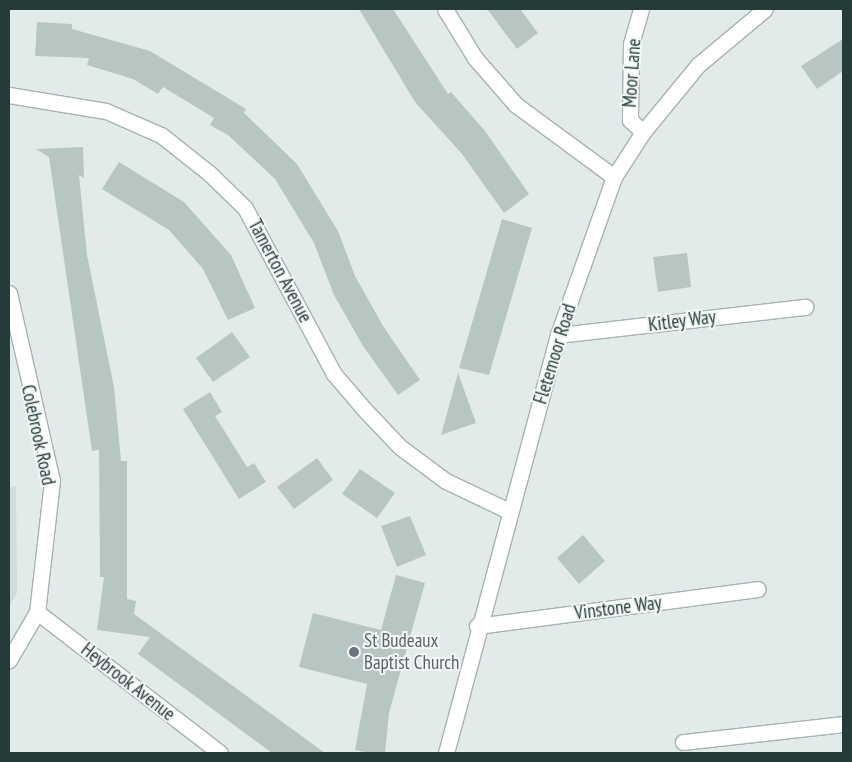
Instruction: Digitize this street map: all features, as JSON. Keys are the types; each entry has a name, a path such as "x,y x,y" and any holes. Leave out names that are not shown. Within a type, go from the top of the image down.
{"street":[{"path":"445,9 475,58 516,105 614,178"},
{"name":"Moor Lane","path":"641,9 631,44 630,120 643,132"},
{"name":"Fletemoor Road","path":"446,753 477,626 558,335 614,178 643,132 698,65 765,9"},
{"name":"Tamerton Avenue","path":"9,95 106,111 161,135 209,173 246,208 323,355 363,408 400,447 446,481 509,511"},
{"name":"Colebrook Road","path":"9,293 52,481 37,612 9,660"},
{"name":"Kitley Way","path":"558,335 805,306"},
{"name":"Vinstone Way","path":"477,626 758,589"},
{"name":"Heybrook Avenue","path":"37,612 220,753"},
{"path":"683,742 843,724"}],"shaded area":[{"path":"16,486 17,593 9,607 9,488"}],"building":[{"path":"359,9 393,9 448,94 451,92 485,131 529,194 504,213 462,154 415,102"},
{"path":"487,9 520,9 538,33 517,49"},
{"path":"37,22 72,24 72,29 150,51 246,109 244,113 297,164 338,231 355,276 383,326 420,380 398,395 363,346 334,295 314,243 275,179 228,135 210,125 214,118 163,87 158,94 133,79 87,65 89,58 35,56"},
{"path":"843,39 843,71 817,89 801,66"},
{"path":"83,147 84,178 79,175 87,255 114,387 121,461 127,461 127,599 136,601 134,614 325,753 272,753 138,654 150,637 97,630 104,577 100,577 99,450 92,451 49,157 36,149"},
{"path":"119,162 184,202 231,255 255,308 228,320 203,269 169,230 102,189"},
{"path":"502,219 532,228 489,375 459,368"},
{"path":"687,253 691,287 658,292 653,257"},
{"path":"232,332 250,357 213,382 196,358"},
{"path":"458,373 476,423 441,435"},
{"path":"210,392 222,412 215,416 247,467 254,463 266,482 239,499 183,409"},
{"path":"317,458 333,480 294,509 277,487"},
{"path":"360,469 395,493 377,518 342,494"},
{"path":"410,516 426,555 397,567 381,526"},
{"path":"583,535 605,561 579,584 557,558"},
{"name":"St Budeaux Baptist Church","path":"396,575 425,583 389,713 385,753 370,753 355,750 367,684 299,667 313,613 381,630"}],"place":[{"name":"St Budeaux Baptist Church","path":"354,652"}]}
